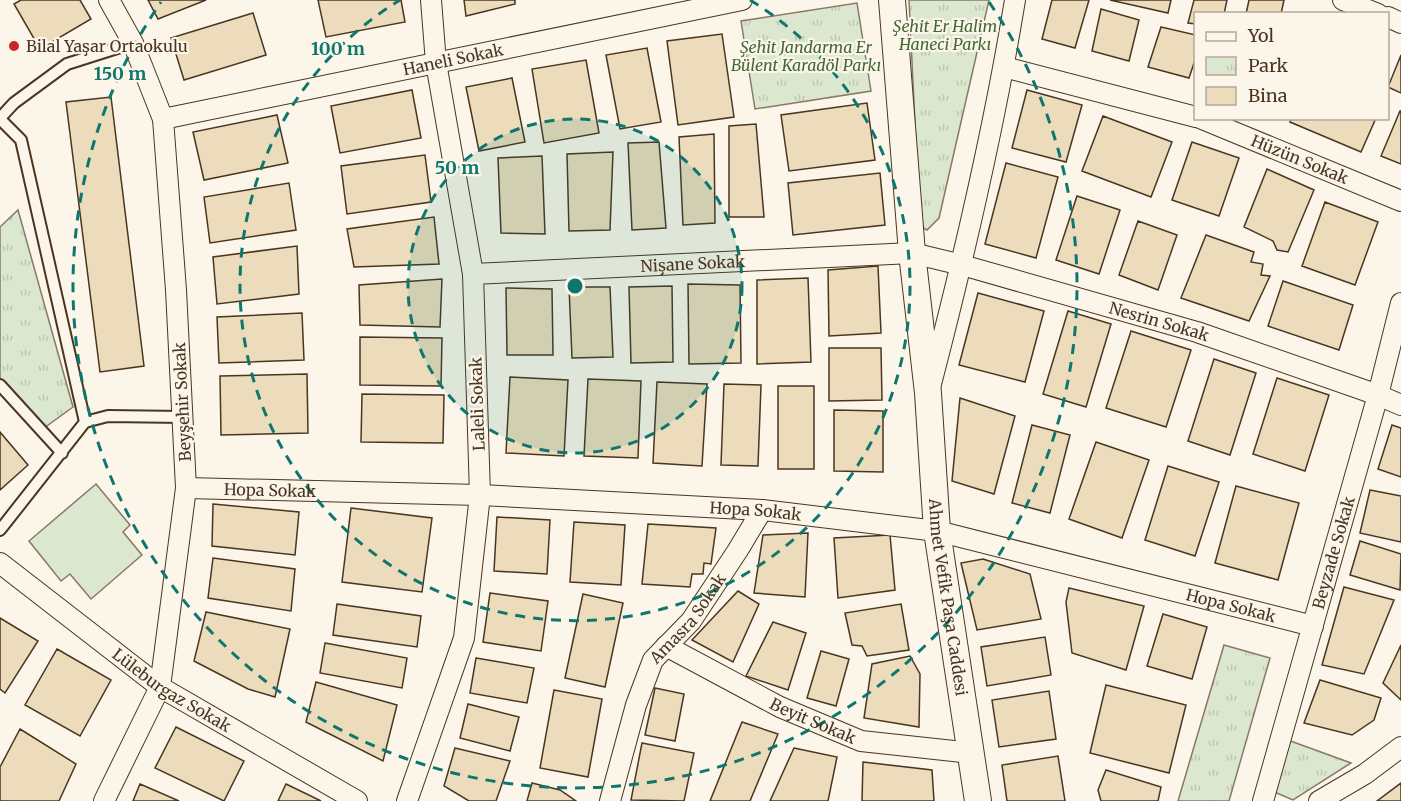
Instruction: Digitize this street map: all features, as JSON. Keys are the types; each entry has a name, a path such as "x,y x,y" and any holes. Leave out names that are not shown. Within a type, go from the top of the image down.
{"street":[{"name":"Beyşehir Sokak","path":"104,801 160,687 186,488 176,290 163,119 133,43 109,0"},
{"name":"Laleli Sokak","path":"407,801 464,638 480,495 473,274 436,63 431,0"},
{"name":"Haneli Sokak","path":"163,119 742,0"},
{"name":"Ahmet Vefik Paşa Caddesi","path":"892,0 912,253 928,393 937,531 978,801"},
{"name":"Ahmet Vefik Paşa Caddesi","path":"928,393 962,265 1004,67 1015,0"},
{"path":"1343,0 1373,12"},
{"path":"1004,67 1194,116"},
{"name":"Hüzün Sokak","path":"1205,120 1401,201"},
{"name":"Nesrin Sokak","path":"912,253 1197,332 1401,405"},
{"name":"Nişane Sokak","path":"473,274 912,253"},
{"name":"Beyzade Sokak","path":"1263,801 1378,395 1401,303"},
{"name":"Hopa Sokak","path":"186,488 480,495 762,510 937,531 1312,626"},
{"name":"Amasra Sokak","path":"610,801 636,705 653,660 691,621 762,510"},
{"name":"Lüleburgaz Sokak","path":"0,563 160,687 357,801"},
{"name":"Beyit Sokak","path":"666,646 780,707 861,741 972,753"},
{"path":"1319,801 1365,774 1401,747"}],"lane":[{"path":"86,422 21,140 0,118 14,103 67,64 133,43"},
{"path":"0,385 62,453"},
{"path":"0,530 86,422 108,416 183,417"}],"green space":[{"name":"Şehit Er Halim Haneci Parkı","path":"909,0 989,0 939,218 927,230 920,226"},
{"name":"Şehit Jandarma Er Bülent Karadöl Parkı","path":"857,3 871,91 755,109 741,21"},
{"path":"18,210 73,407 44,428 0,378 0,227"},
{"path":"96,484 130,525 123,532 142,555 91,599 70,574 61,581 29,541"},
{"path":"1224,645 1270,658 1229,801 1178,801"},
{"path":"1285,739 1351,763 1293,800 1272,791"}],"building":[{"path":"21,0 80,0 91,19 40,49 14,4"},
{"path":"148,0 206,0 158,19"},
{"path":"318,0 401,0 405,22 326,37"},
{"path":"464,0 515,0 515,4 466,16"},
{"path":"1052,0 1089,0 1075,48 1042,39"},
{"path":"1110,0 1171,0 1168,13"},
{"path":"1194,0 1227,0 1224,12 1194,12 1194,24 1188,23"},
{"path":"1249,0 1284,0 1281,12 1246,12"},
{"path":"1101,9 1139,20 1129,61 1092,51"},
{"path":"253,13 266,55 184,80 171,38"},
{"path":"1161,27 1194,35 1194,63 1189,78 1148,67"},
{"path":"722,34 734,117 678,125 667,41"},
{"path":"647,48 661,122 620,129 606,55"},
{"path":"1401,55 1401,93 1389,87"},
{"path":"586,60 599,133 544,143 532,69"},
{"path":"512,78 525,142 479,151 466,87"},
{"path":"412,90 421,138 340,153 331,106"},
{"path":"1027,90 1082,105 1066,162 1012,148"},
{"path":"111,97 144,366 100,372 66,102"},
{"path":"867,103 875,160 789,171 781,115"},
{"path":"1401,111 1401,164 1381,156"},
{"path":"277,115 288,163 204,180 193,132"},
{"path":"1103,116 1172,142 1151,197 1082,171"},
{"path":"1291,120 1375,120 1361,152 1290,122"},
{"path":"756,124 764,217 729,217 729,126"},
{"path":"714,134 715,223 683,225 679,137"},
{"path":"659,142 666,228 632,230 628,143"},
{"path":"1192,142 1239,158 1219,216 1172,200"},
{"path":"613,152 610,230 569,231 567,154"},
{"path":"425,155 431,202 347,214 341,166"},
{"path":"542,156 545,234 501,233 498,158"},
{"path":"1006,163 1058,177 1036,258 985,244"},
{"path":"1267,169 1314,190 1288,252 1277,250 1273,241 1244,227"},
{"path":"880,173 885,225 793,235 788,183"},
{"path":"289,183 296,230 210,243 204,197"},
{"path":"1077,196 1120,210 1099,274 1056,260"},
{"path":"1325,202 1378,222 1355,285 1302,266"},
{"path":"434,217 439,264 354,267 347,229"},
{"path":"1138,221 1177,235 1158,290 1119,275"},
{"path":"1206,235 1254,252 1251,262 1263,264 1261,275 1270,276 1249,321 1181,298"},
{"path":"297,246 299,294 217,304 213,257"},
{"path":"878,266 881,333 829,336 828,270"},
{"path":"808,278 811,362 757,364 757,280"},
{"path":"442,279 440,327 360,325 359,285"},
{"path":"1283,281 1353,305 1339,350 1268,326"},
{"path":"688,284 740,285 741,363 689,364"},
{"path":"672,286 673,362 631,363 629,287"},
{"path":"569,287 610,287 613,357 572,358"},
{"path":"506,288 552,289 553,355 507,355"},
{"path":"978,293 1044,311 1025,382 959,365"},
{"path":"1068,311 1111,324 1086,407 1043,394"},
{"path":"302,313 304,360 219,363 217,317"},
{"path":"1131,331 1191,350 1166,427 1106,408"},
{"path":"360,337 442,338 441,386 360,385"},
{"path":"829,348 881,348 882,400 829,401"},
{"path":"1214,359 1256,373 1230,455 1188,441"},
{"path":"307,374 308,433 221,435 220,376"},
{"path":"510,377 568,380 564,456 506,453"},
{"path":"1277,378 1329,395 1305,471 1253,454"},
{"path":"588,379 641,381 638,458 584,456"},
{"path":"657,382 707,384 702,466 653,463"},
{"path":"724,384 761,385 758,466 721,465"},
{"path":"778,386 814,386 814,469 778,469"},
{"path":"362,394 444,395 443,443 361,442"},
{"path":"960,398 1015,416 994,494 952,481"},
{"path":"834,410 883,411 883,472 834,471"},
{"path":"1032,425 1070,435 1050,513 1012,503"},
{"path":"1392,425 1401,428 1401,477 1378,469"},
{"path":"0,432 28,465 0,490"},
{"path":"1096,442 1149,460 1122,538 1069,519"},
{"path":"1168,466 1219,482 1195,556 1145,540"},
{"path":"1236,486 1299,503 1278,580 1215,563"},
{"path":"1370,490 1401,496 1401,542 1360,533"},
{"path":"213,504 299,512 295,555 212,546"},
{"path":"351,508 432,518 422,592 342,582"},
{"path":"497,517 550,520 547,574 494,571"},
{"path":"574,522 625,525 621,585 570,582"},
{"path":"648,524 716,528 711,564 704,563 703,574 692,574 690,587 642,584"},
{"path":"808,533 805,597 754,593 763,535"},
{"path":"890,535 895,590 838,598 834,538"},
{"path":"1360,541 1401,554 1400,590 1350,575"},
{"path":"213,558 295,569 291,611 208,598"},
{"path":"983,559 1030,574 1041,619 977,630 961,563"},
{"path":"1344,587 1394,600 1364,674 1322,665"},
{"path":"1069,588 1144,606 1126,670 1072,653 1066,602"},
{"path":"738,591 759,604 733,662 692,640"},
{"path":"490,593 548,601 541,651 483,642"},
{"path":"583,594 623,603 605,687 565,678"},
{"path":"337,604 421,616 417,647 333,635"},
{"path":"901,604 909,650 867,656 862,646 852,645 845,613"},
{"path":"206,612 290,629 275,697 248,689 194,661"},
{"path":"1163,614 1207,627 1192,679 1147,666"},
{"path":"0,618 38,641 5,693 0,689"},
{"path":"773,622 806,633 788,690 746,676"},
{"path":"1045,637 1051,675 987,686 981,647"},
{"path":"325,643 407,658 402,688 320,673"},
{"path":"1401,645 1401,700 1383,683"},
{"path":"57,649 111,680 80,736 25,705"},
{"path":"821,651 849,659 836,706 807,698"},
{"path":"910,656 920,674 919,727 864,718 872,664"},
{"path":"476,658 534,668 527,703 470,693"},
{"path":"1320,680 1381,698 1374,720 1352,735 1304,723"},
{"path":"316,682 397,705 383,761 306,722"},
{"path":"1106,685 1186,705 1169,773 1090,753"},
{"path":"655,688 684,694 675,741 645,735"},
{"path":"554,690 602,699 588,777 540,768"},
{"path":"1049,691 1056,739 999,747 992,700"},
{"path":"468,704 519,717 510,751 460,738"},
{"path":"742,722 778,734 750,801 710,801"},
{"path":"176,727 244,761 224,801 155,768"},
{"path":"20,729 76,764 59,801 0,801 0,767"},
{"path":"642,743 694,753 684,801 631,800"},
{"path":"455,748 510,761 496,801 469,801 444,786"},
{"path":"794,748 837,757 828,801 770,801"},
{"path":"1058,756 1065,801 1007,801 1002,765"},
{"path":"863,762 932,770 934,801 862,801"},
{"path":"1106,770 1161,787 1158,801 1101,801 1098,790"},
{"path":"532,783 560,790 576,801 527,801"},
{"path":"1401,783 1401,801 1377,801"},
{"path":"140,784 179,801 133,801"},
{"path":"286,784 321,801 278,801"}],"place":[{"name":"Bilal Yaşar Ortaokulu","path":"14,46"}]}
